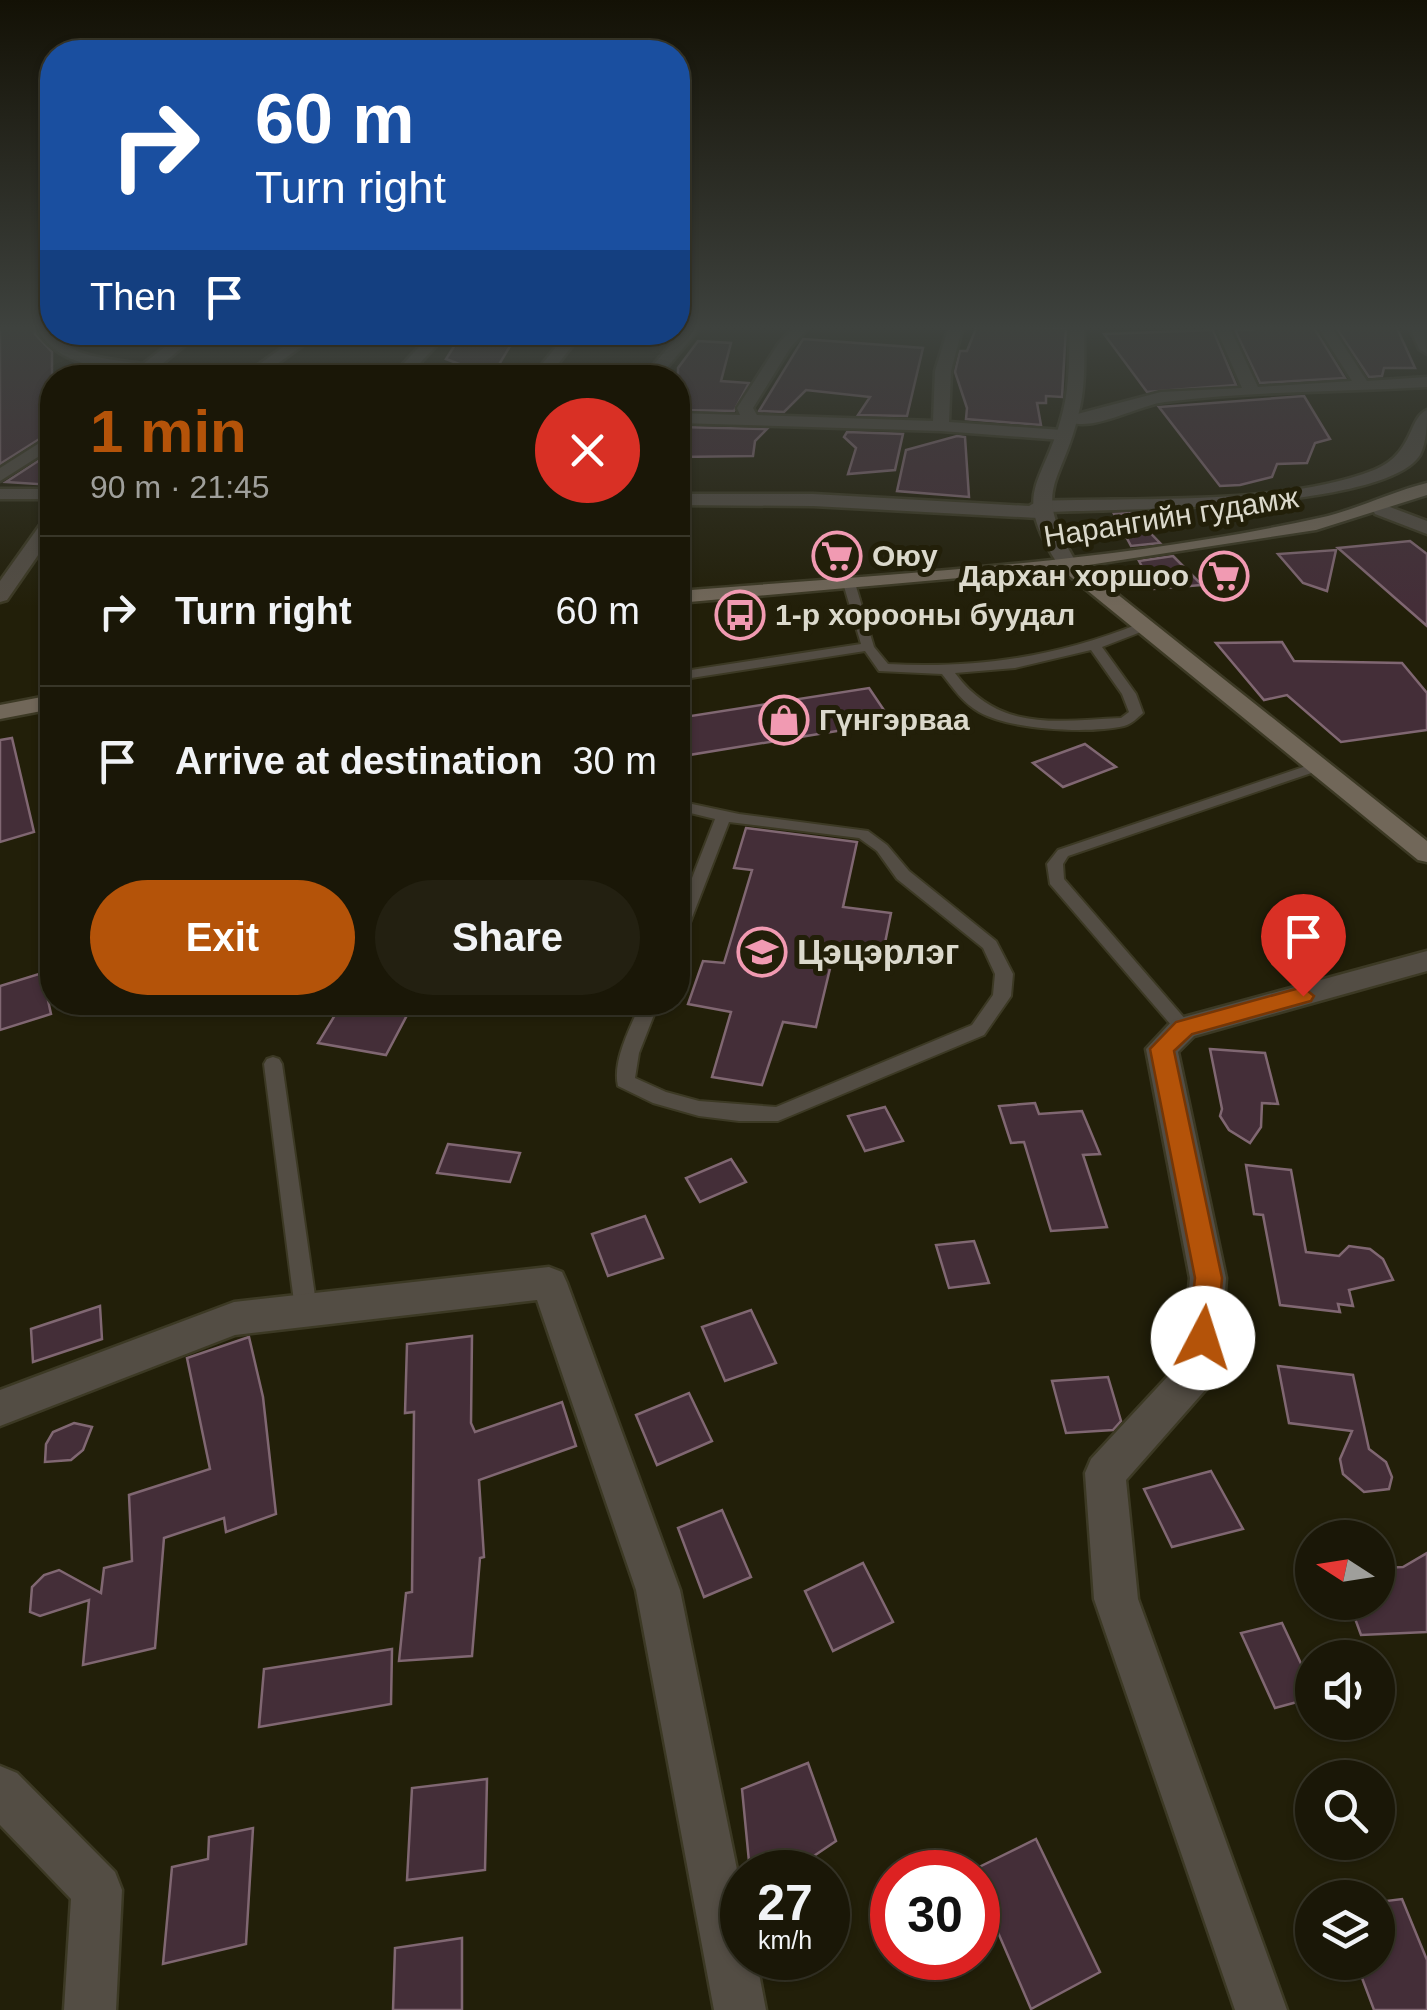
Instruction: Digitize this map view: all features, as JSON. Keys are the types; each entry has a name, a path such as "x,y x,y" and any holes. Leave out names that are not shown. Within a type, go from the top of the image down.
{"main road":[{"name":"Нарангийн гудамж","path":"690,596 1068,565 1314,526 1382,510 1427,488"},
{"path":"1068,565 1427,854"},
{"path":"0,712 40,704"}],"street":[{"path":"772,420 1066,427 1089,420"},
{"path":"940,420 940,426"},
{"path":"1067,420 1048,466 1038,510 1068,565"},
{"path":"690,500 813,500 1038,510 1248,498 1320,490 1382,473 1411,454 1425,420"},
{"path":"0,476 40,448"},
{"path":"0,494 40,494"},
{"path":"1382,510 1427,529"},
{"path":"0,596 40,539"},
{"path":"1261,2010 1116,1599 1105,1472 1200,1368 1208,1278 1162,1049 1184,1028 1427,961"},
{"path":"0,1408 234,1318 549,1283 658,1590 740,2010"},
{"path":"0,1790 98,1890 90,2010"}],"lane":[{"path":"849,583 868,647 884,668 948,673 1096,648 1142,626"},
{"path":"690,674 868,647"},
{"path":"948,673 962,697 984,712 1030,724 1124,722 1136,714 1129,694 1096,648"},
{"path":"1184,1028 1056,880 1055,864 1063,853 1318,766"},
{"path":"645,1015 630,1053 626,1081 647,1094 744,1116 778,1114 978,1030 1002,996 1004,974 990,945 903,875 882,848 864,834 690,809"},
{"path":"690,902 724,816"},
{"path":"273,1064 306,1310"}],"building":[{"path":"0,420 40,420 40,439 0,464"},
{"path":"976,420 1040,420 1041,425"},
{"path":"1169,420 1318,420 1330,439 1315,443 1307,463 1277,464 1272,477 1220,486"},
{"path":"690,427 767,429 755,441 753,456 690,457"},
{"path":"847,432 903,434 895,470 848,474 856,448 844,437"},
{"path":"965,437 969,497 897,491 906,450"},
{"path":"40,460 40,484 6,482"},
{"path":"1131,513 1160,543 1131,546 1114,514"},
{"path":"1410,541 1427,554 1427,626 1338,548"},
{"path":"1336,550 1327,591 1303,583 1278,554"},
{"path":"1173,556 1202,585 1154,589 1139,561"},
{"path":"1282,642 1294,661 1402,663 1427,693 1427,730 1341,742 1287,695 1264,700 1216,643"},
{"name":"Гүнгэрваа","path":"869,688 892,722 690,755 690,716"},
{"path":"12,738 34,832 0,842 0,740"},
{"path":"1085,744 1116,767 1063,787 1033,763"},
{"name":"Цэцэрлэг","path":"746,828 857,842 843,907 891,913 882,958 834,952 816,1027 783,1022 762,1085 712,1077 731,1012 690,1004 703,961 724,963 752,870 734,868"},
{"path":"40,974 40,1015 48,1015 0,1030 0,986"},
{"path":"335,1015 407,1015 386,1055 318,1043"},
{"path":"1210,1049 1265,1053 1278,1104 1262,1103 1261,1127 1250,1143 1229,1130 1220,1116 1222,1109"},
{"path":"1035,1103 1039,1114 1082,1111 1100,1154 1083,1155 1107,1227 1051,1231 1024,1142 1011,1143 999,1106"},
{"path":"885,1107 903,1141 865,1151 848,1116"},
{"path":"448,1144 520,1153 510,1182 437,1173"},
{"path":"731,1159 746,1182 700,1202 686,1178"},
{"path":"1246,1165 1291,1170 1306,1252 1339,1256 1349,1246 1370,1249 1383,1259 1393,1280 1349,1290 1353,1306 1338,1304 1340,1312 1280,1305 1263,1215 1254,1214"},
{"path":"645,1216 663,1258 608,1276 592,1234"},
{"path":"974,1241 989,1283 949,1288 936,1245"},
{"path":"100,1306 102,1339 33,1362 31,1329"},
{"path":"751,1310 776,1363 725,1381 702,1327"},
{"path":"472,1336 471,1423 475,1432 562,1402 576,1446 479,1480 484,1557 480,1558 472,1656 399,1661 406,1593 412,1592 414,1412 405,1413 407,1344"},
{"path":"249,1337 263,1397 276,1514 226,1532 224,1518 164,1538 155,1648 83,1665 89,1600 40,1616 30,1612 32,1587 44,1575 59,1570 101,1593 104,1568 132,1561 129,1495 210,1469 187,1358"},
{"path":"1278,1366 1353,1375 1369,1449 1386,1462 1392,1477 1389,1489 1364,1492 1343,1474 1340,1459 1352,1431 1289,1423"},
{"path":"1108,1377 1121,1421 1113,1430 1066,1433 1052,1381"},
{"path":"689,1393 712,1441 657,1465 636,1415"},
{"path":"74,1423 92,1427 83,1450 71,1460 45,1462 46,1444 53,1432"},
{"path":"1211,1471 1243,1529 1172,1547 1144,1489"},
{"path":"722,1510 751,1577 704,1597 678,1528"},
{"path":"1427,1553 1427,1632 1361,1635 1356,1620 1395,1620 1395,1567"},
{"path":"863,1563 893,1622 833,1651 805,1591"},
{"path":"1282,1623 1295,1651 1295,1703 1275,1708 1241,1633"},
{"path":"392,1649 391,1704 259,1727 264,1669"},
{"path":"808,1763 836,1841 823,1850 748,1850 742,1789"},
{"path":"487,1779 485,1870 407,1880 412,1788"},
{"path":"253,1828 246,1944 163,1964 172,1867 208,1859 209,1837"},
{"path":"1036,1839 1100,1972 1031,2009 1000,1937 1000,1857"},
{"path":"1402,1899 1427,1960 1427,2010 1374,2010 1363,1980 1395,1980 1395,1900"},
{"path":"462,1938 462,2010 393,2010 395,1948"}],"place":[{"name":"Оюу","path":"837,556"},
{"name":"Дархан хоршоо","path":"1224,576"},
{"name":"1-р хорооны буудал","path":"740,615"},
{"name":"Гүнгэрваа","path":"784,720"},
{"name":"Цэцэрлэг","path":"762,952"}],"route":[{"path":"1203,1338 1208,1278 1162,1049 1184,1028 1303,996"}]}
